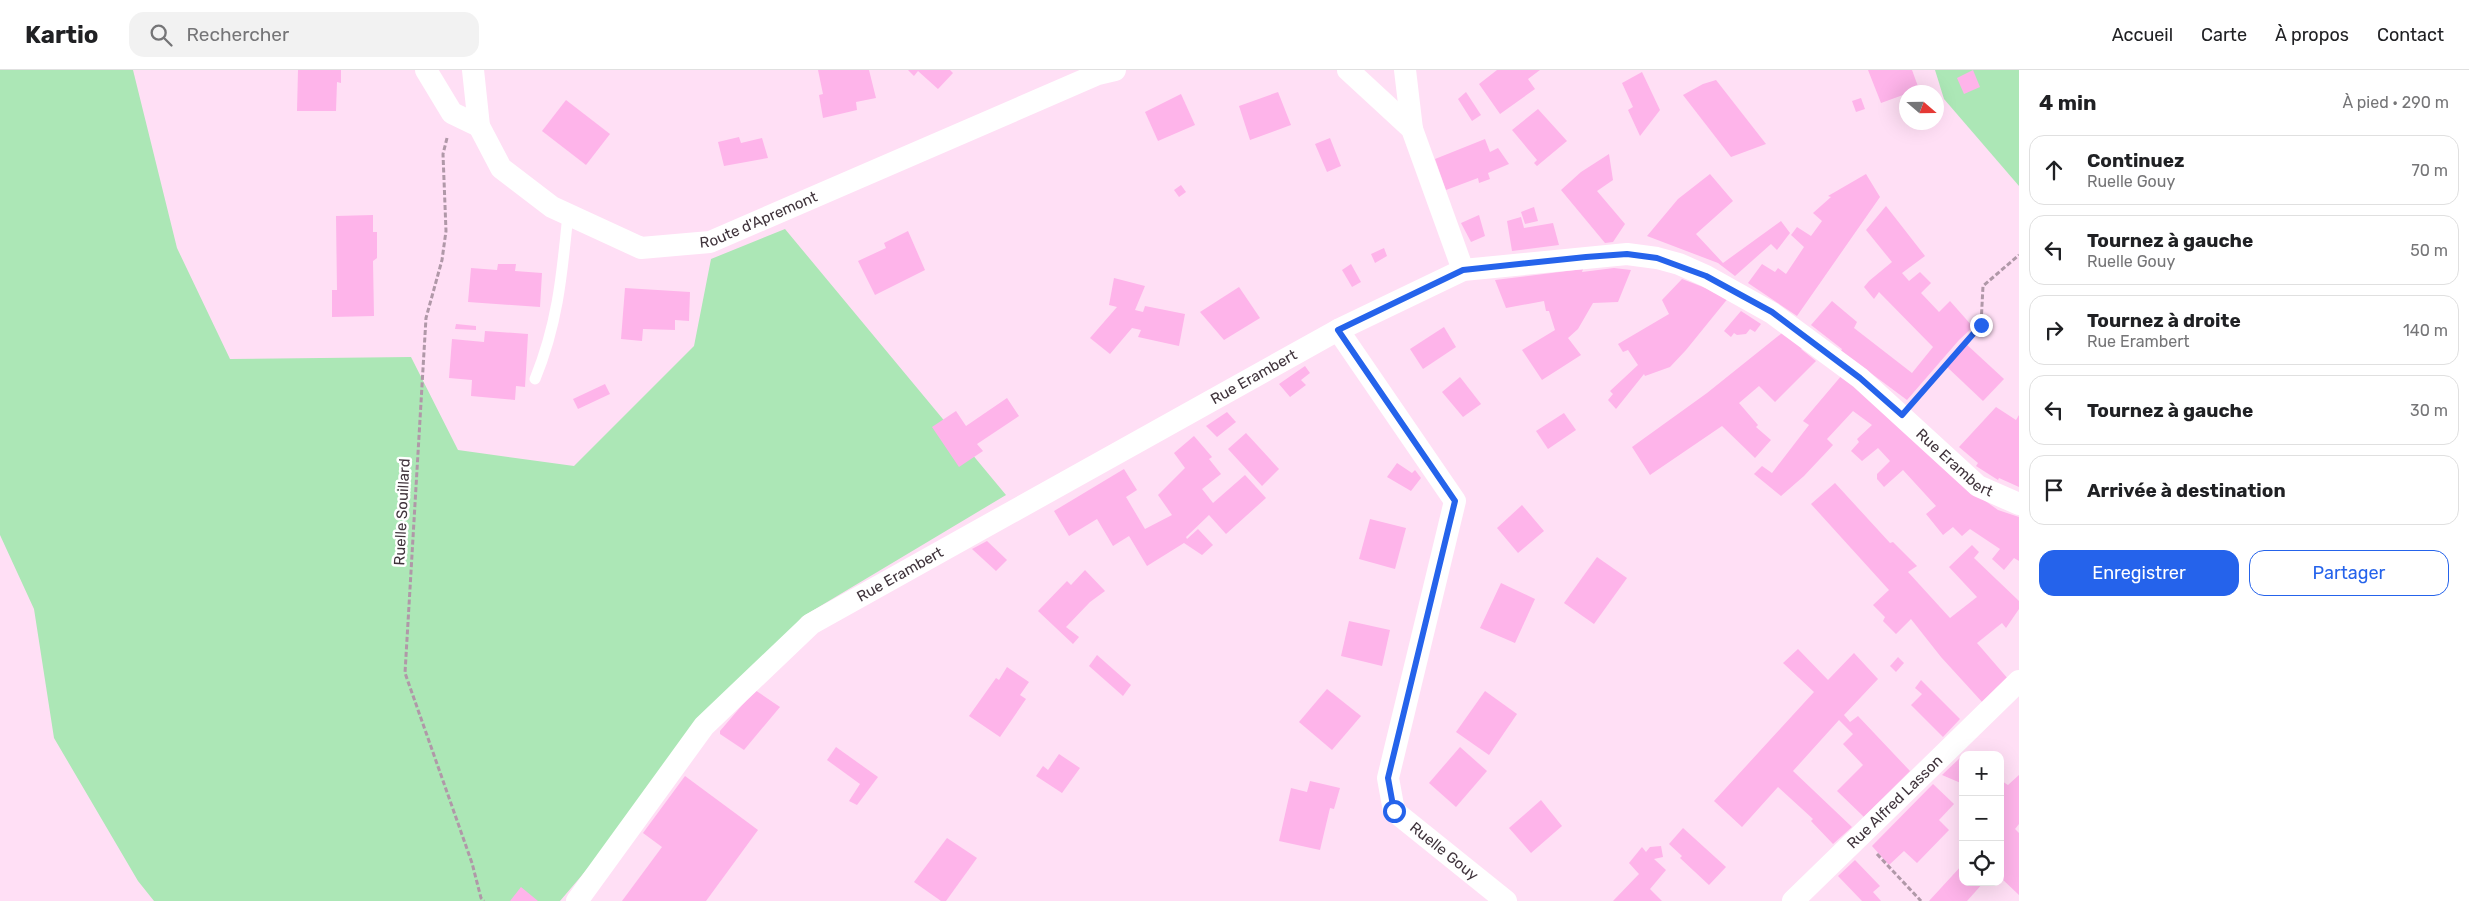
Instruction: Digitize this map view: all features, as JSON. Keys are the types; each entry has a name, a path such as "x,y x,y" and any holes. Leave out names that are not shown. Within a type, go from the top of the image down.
{"street":[{"path":"426,70 452,113 479,126"},
{"name":"Route d'Apremont","path":"473,70 479,126 501,168 552,207 641,248 710,242 1105,71"},
{"path":"1348,70 1412,128"},
{"path":"1405,70 1412,128 1463,270"},
{"name":"Rue Erambert","path":"577,901 704,726 811,624 1338,330 1463,270 1627,254 1657,258 1679,264 1706,276 1772,312 1860,378 1978,486 2019,504"},
{"name":"Ruelle Gouy","path":"1338,330 1455,501 1388,778 1394,811 1506,901"},
{"name":"Rue Alfred Lasson","path":"1793,901 2019,681"}],"lane":[{"path":"535,379 548,343 558,306 568,214"}],"path":[{"name":"Ruelle Souillard","path":"452,113 443,154 446,231 442,260 426,318 405,673 472,863 481,898 484,901"},
{"path":"1902,415 1981,325 1983,286 2019,255"},
{"path":"1860,836 1921,901"}],"green space":[{"path":"0,70 133,70 177,248 230,359 411,357 458,450 574,466 694,346 711,259 785,229 1006,495 802,617 560,901 154,901 138,881 54,738 34,609 0,535"},
{"path":"1935,70 2019,70 2019,186 1944,99 1944,85 1940,85"}],"building":[{"path":"298,70 341,70 341,83 337,82 336,111 297,111"},
{"path":"818,70 869,70 876,98 856,102 857,110 823,118 819,95 823,94"},
{"path":"908,70 950,70 953,73 938,89 918,71 914,76"},
{"path":"1497,70 1540,70 1528,79 1535,89 1500,114 1479,84"},
{"path":"1868,70 1912,70 1917,85 1899,85 1899,96 1881,103"},
{"path":"1973,70 1980,87 1964,94 1957,78"},
{"path":"1642,72 1660,110 1640,136 1628,110 1633,107 1622,83"},
{"path":"1716,80 1766,144 1731,157 1683,95 1703,84"},
{"path":"1278,92 1291,125 1250,140 1239,106"},
{"path":"1466,92 1481,115 1472,121 1458,99"},
{"path":"1181,94 1195,125 1158,141 1145,112"},
{"path":"1861,98 1865,109 1856,112 1852,101"},
{"path":"566,100 610,134 586,165 542,131"},
{"path":"1538,109 1567,141 1537,166 1534,163 1537,160 1512,130"},
{"path":"739,137 741,143 762,138 768,158 724,166 718,142"},
{"path":"1330,138 1341,166 1327,172 1315,144"},
{"path":"1485,139 1490,152 1498,148 1509,164 1488,173 1490,179 1479,183 1478,178 1446,190 1435,159"},
{"path":"1609,154 1613,180 1597,191 1625,224 1613,242 1605,243 1561,190 1581,172"},
{"path":"1710,174 1733,201 1696,234 1723,263 1781,221 1790,233 1777,250 1771,244 1735,276 1718,263 1647,236 1678,199"},
{"path":"1866,174 1880,197 1797,316 1748,283 1762,264 1775,272 1778,268 1786,274 1804,247 1791,235 1797,227 1811,236 1822,221 1813,213 1831,197 1828,196"},
{"path":"1181,185 1186,192 1179,197 1174,190"},
{"path":"1886,206 1925,256 1902,273 1909,281 1920,272 1931,283 1921,293 1939,312 1950,301 1973,327 1959,340 1907,400 1841,351 1842,349 1811,325 1832,301 1857,322 1854,328 1912,373 1933,347 1879,292 1874,299 1864,287 1892,262 1866,230"},
{"path":"1534,207 1538,221 1525,224 1521,212"},
{"path":"373,215 373,232 377,232 377,258 373,261 374,316 332,317 332,290 337,290 336,216"},
{"path":"1479,215 1485,236 1471,242 1461,223"},
{"path":"1521,217 1524,228 1553,223 1559,245 1512,251 1507,221"},
{"path":"908,231 925,270 875,295 858,261 886,248 884,243"},
{"path":"1384,248 1387,256 1375,263 1371,254"},
{"path":"498,264 516,264 515,271 542,273 540,307 468,302 471,268 497,270"},
{"path":"1351,264 1361,282 1352,287 1342,270"},
{"path":"1614,268 1631,270 1618,302 1593,303 1578,329 1568,338 1581,355 1542,380 1522,350 1555,330 1549,311 1546,311 1544,301 1506,308 1495,280 1583,269 1582,272"},
{"path":"1114,278 1145,286 1135,310 1143,312 1145,306 1185,314 1179,346 1138,337 1141,330 1132,328 1110,354 1090,338 1117,307 1109,305"},
{"path":"1682,279 1729,297 1670,367 1645,376 1644,374 1616,409 1608,400 1613,394 1610,391 1638,365 1628,350 1623,352 1618,344 1669,314 1662,300"},
{"path":"1239,287 1260,318 1224,340 1200,312"},
{"path":"625,288 690,292 689,321 675,320 675,330 643,329 642,341 621,339"},
{"path":"1741,311 1761,324 1755,332 1750,329 1746,334 1737,335 1734,333 1731,337 1724,331"},
{"path":"456,324 476,326 476,330 455,329"},
{"path":"1444,327 1456,347 1423,369 1410,349"},
{"path":"485,331 528,334 525,387 516,386 515,400 471,396 472,380 449,378 452,339 484,342"},
{"path":"1782,333 1803,347 1801,349 1816,361 1775,402 1759,386 1739,403 1758,425 1756,427 1771,440 1755,458 1722,426 1650,475 1632,447 1707,393"},
{"path":"1965,343 2004,379 1983,401 1946,366"},
{"path":"1305,366 1310,373 1301,380 1306,385 1290,397 1279,384"},
{"path":"1842,375 1984,500 1998,510 2019,517 2019,561 2014,558 2004,570 1992,559 2000,549 1970,529 1962,536 1953,527 1943,535 1926,514 1936,506 1903,470 1884,487 1877,479 1877,474 1890,461 1878,448 1862,461 1851,451 1859,442 1857,439 1872,425 1853,411 1827,439 1833,445 1804,476 1781,496 1754,474 1762,466 1772,473 1809,425 1803,421"},
{"path":"1460,377 1481,404 1463,417 1442,392"},
{"path":"605,384 610,394 578,409 573,399"},
{"path":"1007,398 1019,416 977,444 983,451 959,467 932,427 956,411 966,426"},
{"path":"1996,407 2016,420 2019,415 2019,487 1999,478 1998,480 1976,466 1978,463 1959,447"},
{"path":"1227,412 1236,422 1217,437 1206,426"},
{"path":"1564,413 1576,430 1548,449 1536,431"},
{"path":"1246,433 1279,469 1262,486 1228,449"},
{"path":"1194,436 1212,457 1209,459 1221,474 1202,489 1213,503 1245,475 1266,498 1226,534 1209,515 1186,537 1187,539 1198,529 1213,545 1202,555 1184,543 1147,566 1129,536 1113,546 1097,519 1069,536 1054,511 1124,469 1137,490 1126,497 1145,529 1172,515 1158,495 1185,468 1174,453"},
{"path":"1397,463 1412,473 1415,470 1421,478 1411,491 1387,477"},
{"path":"1835,483 1890,543 1893,542 1917,566 1908,572 1950,618 1977,597 1949,567 1972,545 1979,552 1974,558 2019,601 2019,609 2006,628 2002,623 1977,643 2009,680 1983,703 1941,657 1911,619 1896,634 1883,621 1885,617 1873,605 1889,590 1811,504"},
{"path":"1522,505 1544,531 1518,553 1497,528"},
{"path":"1370,519 1406,528 1395,569 1359,559"},
{"path":"987,541 1007,560 996,571 972,549"},
{"path":"1597,557 1627,578 1594,624 1564,603"},
{"path":"1085,570 1105,591 1090,602 1066,627 1079,637 1073,644 1038,611 1067,581 1071,585"},
{"path":"1501,583 1535,599 1515,643 1480,628"},
{"path":"1349,621 1390,630 1382,666 1341,656"},
{"path":"1798,649 1828,680 1854,653 1878,679 1844,715 1850,722 1858,716 1910,771 1864,817 1837,791 1863,765 1843,744 1853,734 1839,720 1793,771 1852,827 1833,844 1811,821 1813,819 1778,787 1742,827 1714,801 1814,692 1783,663"},
{"path":"1097,655 1131,685 1123,696 1089,666"},
{"path":"1898,657 1904,663 1896,672 1890,666"},
{"path":"1007,667 1029,682 1020,695 1026,699 1000,737 969,716 996,678 999,680"},
{"path":"1921,680 1960,719 1943,737 1911,705 1922,694 1915,688"},
{"path":"1327,689 1361,716 1332,750 1299,722"},
{"path":"755,690 780,707 744,750 720,734 720,731"},
{"path":"1485,691 1517,714 1489,755 1456,732"},
{"path":"836,747 878,777 857,805 849,801 860,784 827,760"},
{"path":"1460,747 1487,771 1456,807 1429,783"},
{"path":"1059,754 1080,768 1062,793 1036,776 1043,766 1048,770"},
{"path":"1959,759 1959,782 1942,775"},
{"path":"2019,775 2019,824 2015,829 2019,833 2019,895 2004,881 2004,782 2008,785"},
{"path":"685,776 758,830 706,901 622,901 662,847 643,833"},
{"path":"1310,781 1340,788 1334,809 1330,808 1320,850 1279,841 1291,788 1307,792"},
{"path":"1933,784 1954,804 1939,820 1949,830 1917,863 1904,851 1889,865 1872,846"},
{"path":"1541,800 1562,826 1531,853 1509,828"},
{"path":"1683,828 1726,867 1709,885 1680,858 1682,856 1669,844"},
{"path":"947,838 977,858 946,901 941,901 914,882"},
{"path":"1661,846 1663,857 1654,859 1666,870 1650,889 1662,901 1613,901 1639,874 1629,863 1642,847 1646,852 1650,847"},
{"path":"1855,860 1880,886 1873,892 1881,901 1862,901 1838,876"},
{"path":"1959,868 1959,886 1980,886 1967,901 1929,901"},
{"path":"521,887 538,901 510,901"}],"route":[{"path":"1394,811 1388,778 1455,501 1338,330 1396,300 1463,270 1627,254 1657,258 1679,264 1706,276 1772,312 1860,378 1902,415 1981,325"}]}
